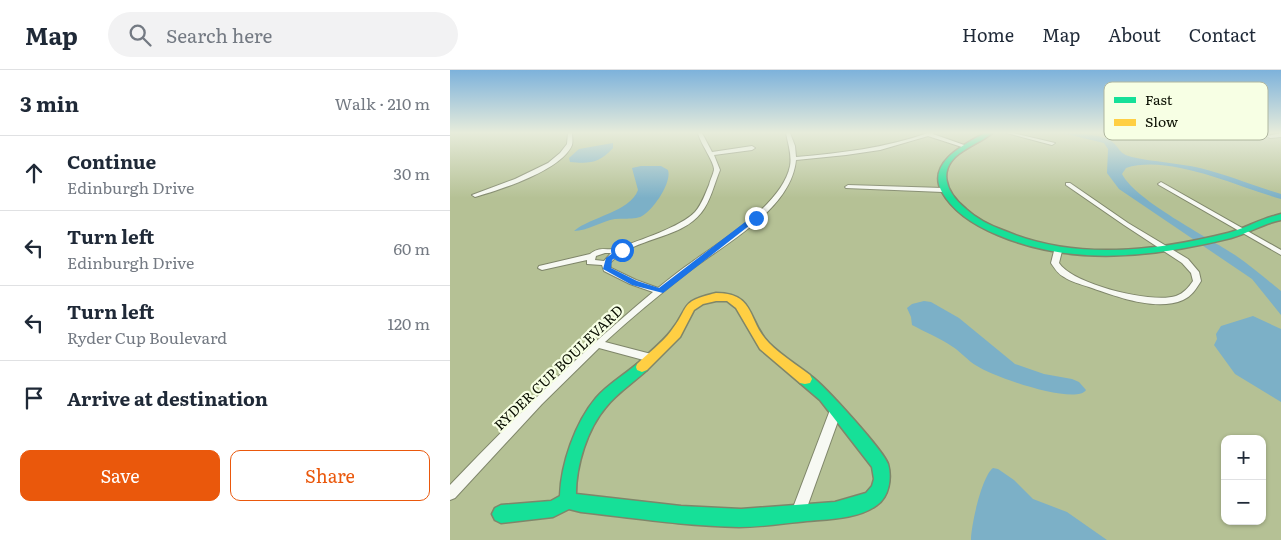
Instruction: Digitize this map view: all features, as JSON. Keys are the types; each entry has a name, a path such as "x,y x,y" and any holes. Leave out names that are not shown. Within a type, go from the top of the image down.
{"street":[{"path":"475,195 514,182 556,160 561,155"},
{"path":"592,256 590,262 606,262 617,252 673,230 696,215 702,206 717,170 716,163 710,155"},
{"name":"RYDER CUP BOULEVARD","path":"450,494 550,389 598,344 660,291 748,225 788,180 792,155"},
{"path":"793,159 835,155"},
{"path":"956,155 943,170 942,183 944,190 957,208 980,223 1016,239 1058,250 1109,254 1164,248 1239,233 1271,218 1281,217"},
{"path":"1058,250 1055,263 1060,271 1069,277 1123,296 1161,301 1174,299 1188,293 1198,282 1197,275 1189,265 1068,184"},
{"path":"1161,184 1239,233 1281,253"},
{"path":"848,187 944,190"},
{"path":"542,268 592,256 602,251 617,252"},
{"path":"606,262 607,269 618,275 634,283 660,291"},
{"path":"502,514 553,509 568,500 581,504 707,517 740,518 853,508 867,502 878,494 883,484 883,474 880,464 825,396 812,383 764,346 742,306 729,298 709,298 690,308 676,334 601,402 593,414 571,465 567,488 568,500"},
{"path":"598,344 651,358"},
{"path":"798,513 836,410"}],"green space":[{"path":"450,155 1281,155 1281,540 450,540"}],"water":[{"path":"572,155 605,155 599,160 583,163 570,162 569,158"},
{"path":"1108,155 1127,155 1200,168 1281,194 1281,199 1204,174 1163,165 1143,165 1126,168 1122,174 1142,196 1235,255 1281,291 1281,315 1252,279 1119,189 1107,173"},
{"path":"661,166 668,170 669,175 665,188 657,202 647,213 639,217 615,219 574,231 618,209 634,198 638,190 632,168"},
{"path":"924,301 931,302 959,318 1015,364 1044,374 1072,379 1079,382 1086,390 1079,394 1051,392 1033,388 985,371 956,349 912,325 907,308 912,304"},
{"path":"1253,316 1281,329 1281,402 1235,374 1214,345 1217,339 1216,334 1221,326"},
{"path":"993,468 998,469 1014,480 1033,499 1067,512 1107,540 971,540 981,490"}],"traffic: fast":[{"path":"954,155 944,168 942,185 951,201 968,216 990,228 1015,239 1039,246 1099,253 1149,250 1231,235 1268,220 1281,217"},
{"path":"568,500 573,463 588,422 601,402 642,367"},
{"path":"501,514 553,509 568,500 581,504 681,515 741,518 835,510 862,504 872,499 879,490 882,479 880,464 825,396 805,379"}],"traffic: slow":[{"path":"642,367 676,334 690,308 699,301 716,297 729,297 736,300 741,306 764,346 805,379"}],"route":[{"path":"622,250 608,259 606,262 607,269 634,283 660,291 756,218"}]}
